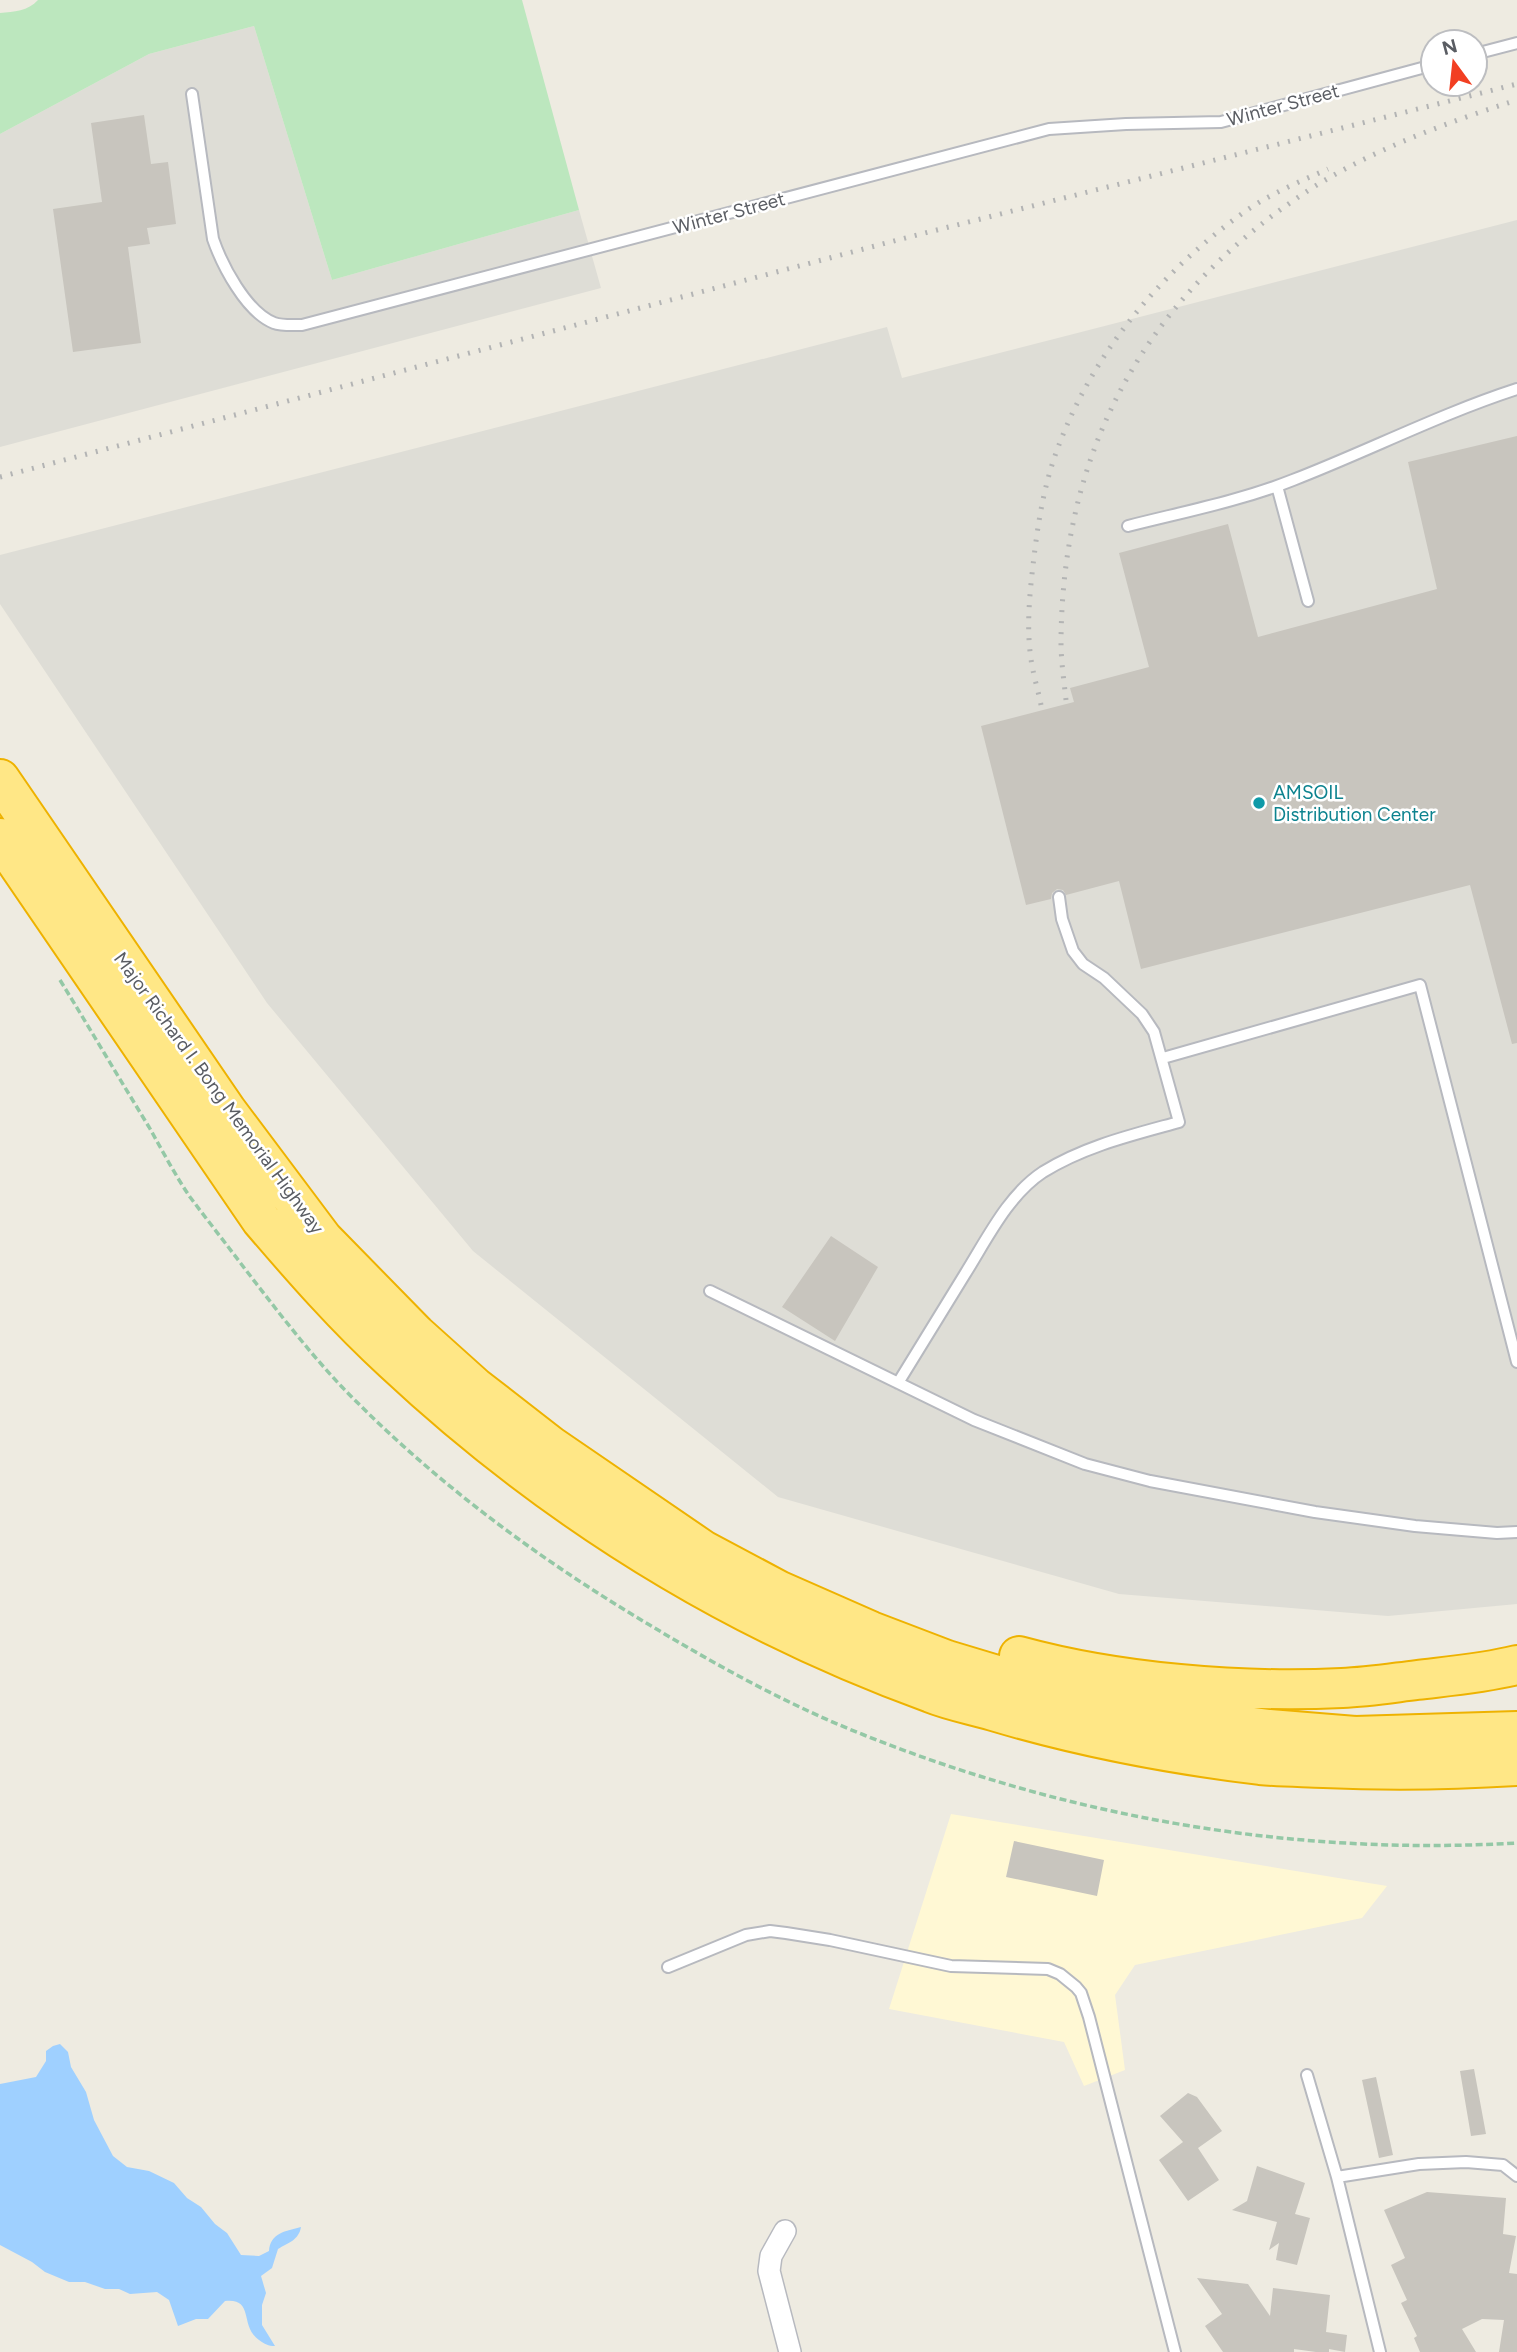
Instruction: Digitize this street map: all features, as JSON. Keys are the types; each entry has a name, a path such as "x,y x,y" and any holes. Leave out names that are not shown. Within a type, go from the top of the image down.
{"highway":[{"name":"Major Richard I. Bong Memorial Highway","path":"0,779 227,1111 323,1239 416,1334 475,1387 551,1446 703,1550 780,1591 871,1631 947,1660 1033,1686 1184,1718 1269,1729 1355,1735 1517,1731"},
{"name":"Major Richard I. Bong Memorial Highway","path":"0,838 261,1220 296,1261 391,1360 450,1413 531,1477 614,1536 703,1589 769,1624 857,1664 934,1694 1026,1721 1103,1740 1263,1765 1441,1771 1517,1766"},
{"path":"551,1446 643,1490 714,1533 793,1573 878,1611 941,1633 1040,1661 1183,1684 1258,1689 1344,1688 1517,1665"}],"street":[{"path":"785,2231 771,2256 769,2271 790,2352"}],"lane":[{"path":"1489,50 1517,43"},
{"name":"Winter Street","path":"192,94 213,239 220,258 238,288 263,316 277,324 302,325 1049,129 1221,122 1419,69"},
{"path":"1128,526 1277,486 1464,408 1517,389"},
{"path":"1277,486 1308,601"},
{"path":"898,1383 999,1220 1019,1193 1041,1173 1078,1153 1179,1122 1154,1032 1142,1014 1104,978 1083,964 1073,951 1066,936 1059,897"},
{"path":"1163,1058 1420,985 1517,1362"},
{"path":"710,1291 898,1383 1040,1448 1086,1464 1150,1481 1315,1513 1497,1533 1517,1532"},
{"path":"668,1967 746,1935 771,1931 830,1940 951,1966 1048,1969 1070,1980 1081,1993 1089,2017 1175,2352"},
{"path":"1307,2075 1337,2177 1380,2352"},
{"path":"1337,2177 1419,2164 1466,2162 1503,2165 1517,2176"}],"shaded area":[{"path":"254,26 332,280 579,210 601,288 0,447 0,134 149,54"},
{"path":"1517,220 1517,1604 1388,1616 1119,1594 778,1497 473,1251 267,1003 0,604 0,555 887,327 902,378"},
{"path":"951,1814 1387,1886 1362,1918 1135,1965 1115,1995 1125,2070 1084,2086 1064,2042 889,2009"}],"green space":[{"path":"38,0 522,0 579,210 332,280 254,26 149,54 0,134 0,13 25,9"}],"water":[{"path":"60,2044 68,2052 71,2067 86,2092 94,2120 113,2156 127,2167 149,2171 174,2183 227,2233 241,2255 259,2256 269,2251 272,2240 276,2237 301,2227 295,2238 278,2249 272,2268 261,2276 266,2293 262,2305 262,2325 275,2346 265,2344 253,2334 244,2308 234,2301 225,2301 208,2319 196,2319 178,2326 169,2300 157,2292 130,2294 85,2282 69,2282 45,2272 0,2245 0,2084 36,2077 46,2061 46,2051"}],"building":[{"path":"144,115 151,164 168,162 176,224 147,228 150,244 128,247 141,343 73,352 53,209 102,202 91,123"},
{"name":"AMSOIL Distribution Center","path":"1517,436 1517,1043 1512,1044 1470,885 1141,969 1119,881 1066,895 1063,890 1057,889 1052,893 1051,899 1026,905 981,726 1074,702 1070,688 1149,667 1119,553 1228,524 1258,637 1437,589 1408,462"},
{"path":"831,1236 878,1267 835,1341 782,1307"},
{"path":"1014,1841 1104,1860 1097,1896 1006,1877"},
{"path":"1474,2069 1486,2134 1471,2136 1460,2071"},
{"path":"1376,2077 1393,2155 1379,2158 1362,2080"},
{"path":"1188,2093 1197,2097 1222,2131 1198,2148 1219,2180 1188,2201 1159,2160 1183,2142 1160,2116"},
{"path":"1257,2166 1305,2183 1295,2214 1310,2218 1297,2265 1276,2260 1279,2243 1269,2250 1277,2222 1232,2210 1247,2201"},
{"path":"1427,2192 1506,2198 1503,2234 1516,2236 1509,2273 1517,2274 1517,2352 1499,2352 1504,2320 1482,2319 1462,2329 1476,2352 1420,2352 1414,2338 1417,2336 1401,2303 1407,2300 1391,2265 1405,2258 1384,2210"},
{"path":"1197,2278 1248,2284 1270,2316 1273,2288 1330,2295 1326,2332 1347,2335 1345,2352 1294,2349 1294,2352 1223,2352 1205,2326 1222,2314"}],"railway":[{"path":"0,477 909,237 1517,84"},
{"path":"1066,700 1061,642 1065,573 1077,507 1096,445 1122,388 1156,334 1197,284 1245,238 1324,180 1405,140 1517,100"},
{"path":"1041,705 1032,665 1029,634 1037,531 1056,453 1089,382 1109,348 1133,317 1186,259 1247,210 1328,169"}],"place":[{"name":"AMSOIL Distribution Center","path":"1259,803"}]}
